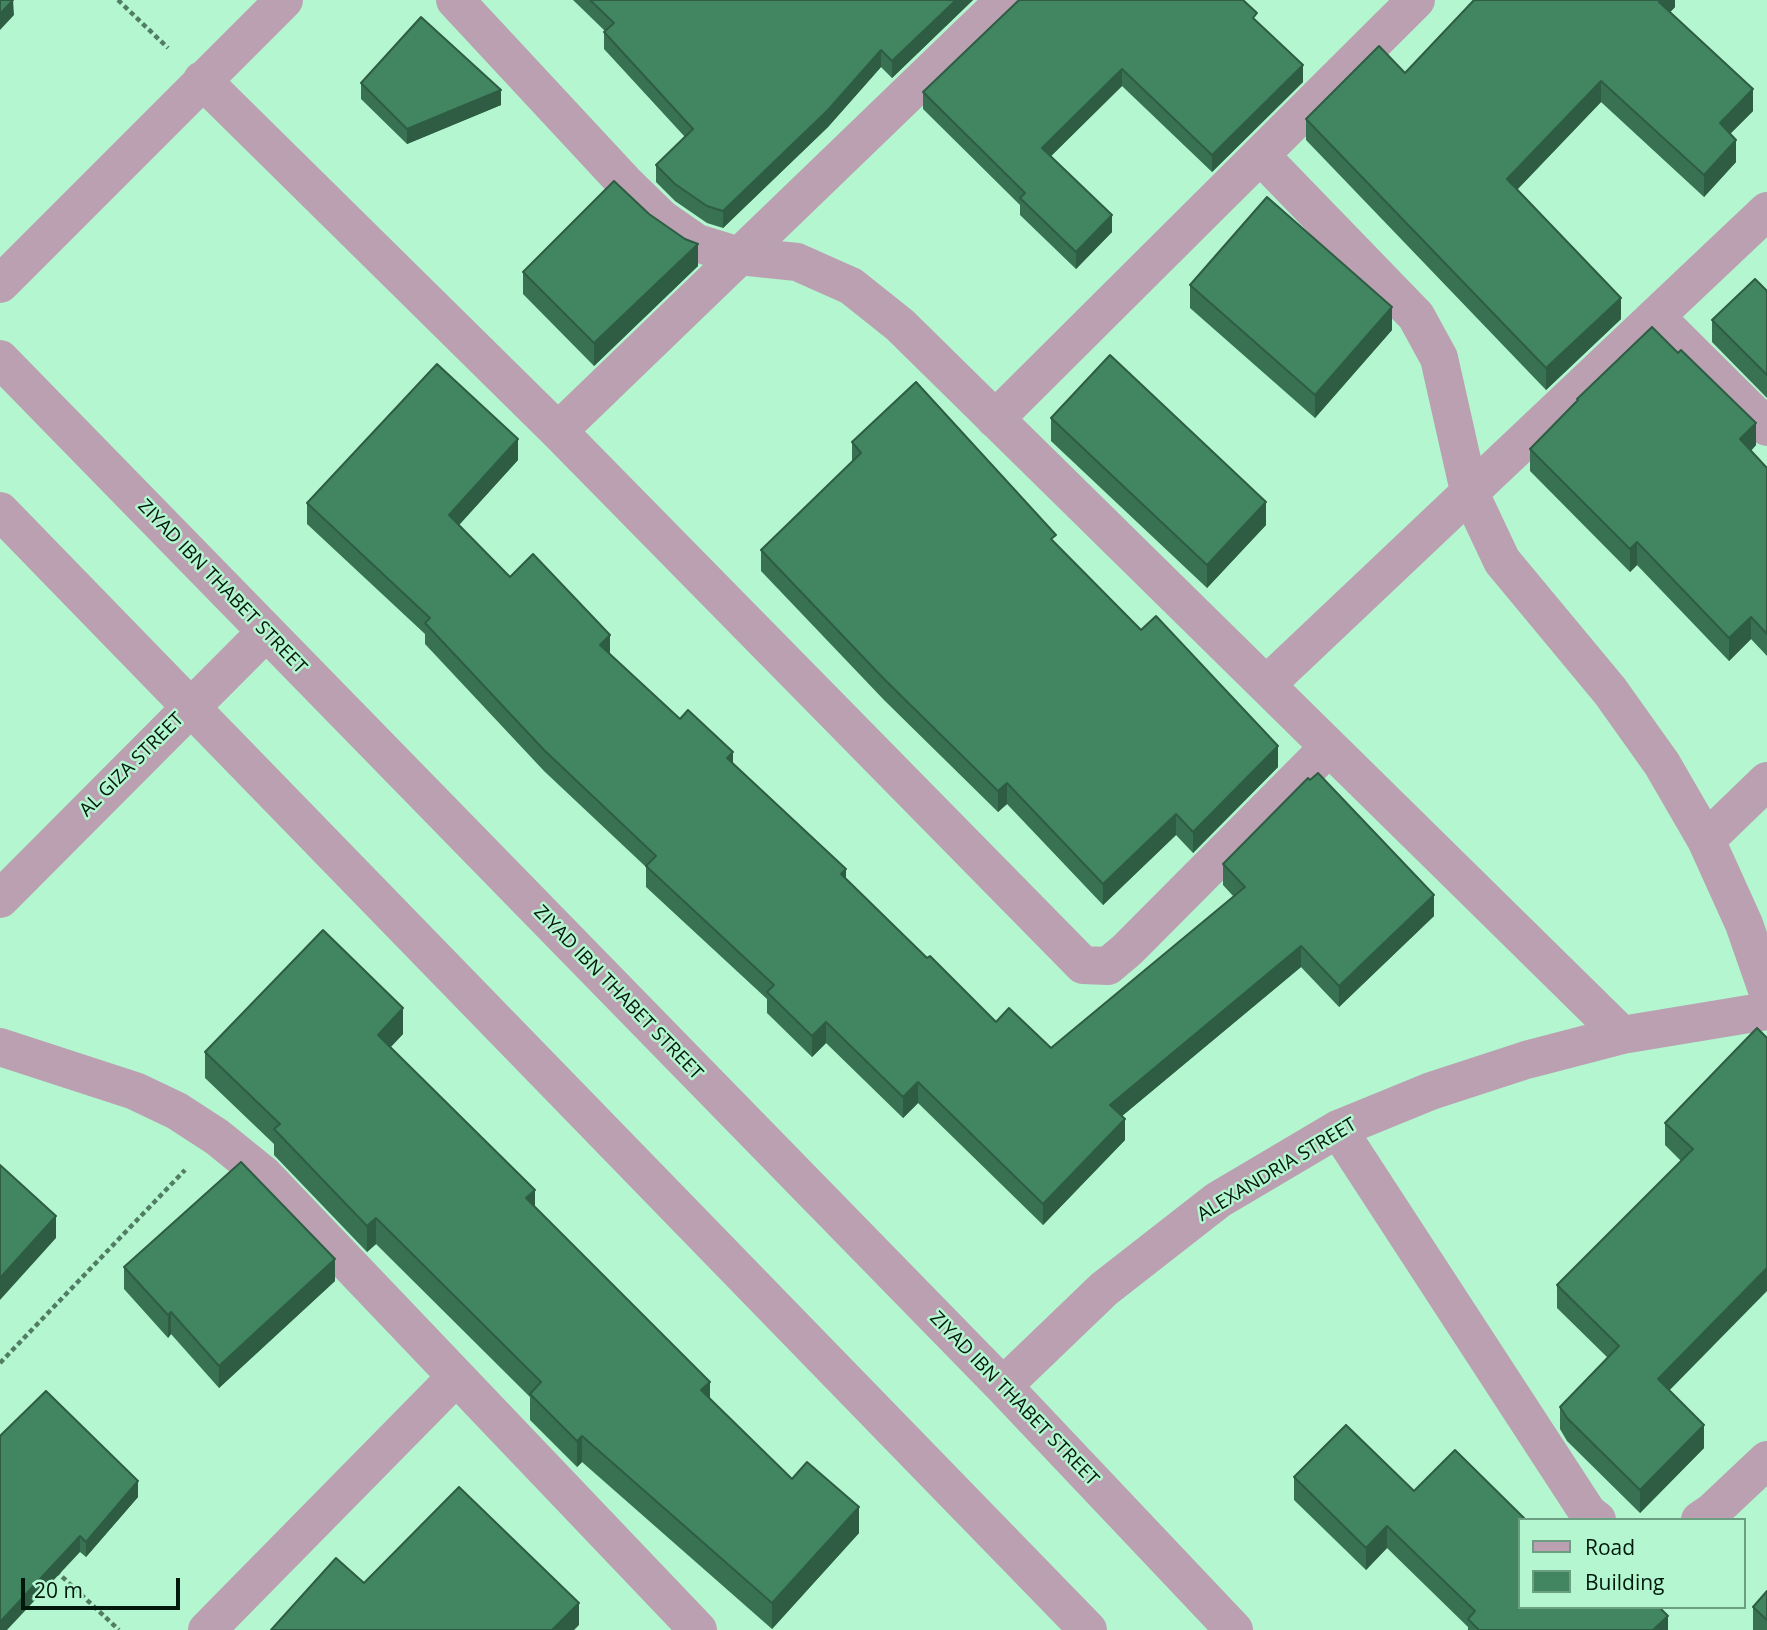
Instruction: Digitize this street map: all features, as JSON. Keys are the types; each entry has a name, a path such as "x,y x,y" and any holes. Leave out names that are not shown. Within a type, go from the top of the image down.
{"street":[{"path":"0,284 284,0"},
{"path":"455,0 661,218 697,243 739,256 797,262 851,286 900,325 1622,1035"},
{"path":"558,430 1005,0"},
{"path":"995,419 1416,0"},
{"path":"202,80 558,430 1083,965 1108,966 1127,950 1329,747"},
{"path":"1261,156 1416,316 1439,358 1469,491 1502,561 1610,691 1662,764 1706,840 1744,924 1767,990"},
{"path":"1266,685 1767,211"},
{"path":"1656,317 1767,427"},
{"name":"ZIYAD IBN THABET STREET","path":"0,359 1003,1386 1234,1630"},
{"path":"0,511 1088,1630"},
{"name":"AL GIZA STREET","path":"0,899 266,632"},
{"path":"1706,840 1767,781"},
{"name":"ALEXANDRIA STREET","path":"1003,1386 1104,1289 1218,1200 1338,1129 1431,1091 1526,1060 1622,1035 1767,1011"},
{"path":"0,1047 135,1091 177,1111 217,1137 264,1175 456,1377 684,1625"},
{"path":"1338,1129 1580,1502 1594,1518"},
{"path":"207,1630 456,1377"},
{"path":"1703,1518 1767,1460"}],"path":[{"path":"118,0 202,80"},
{"path":"0,1363 217,1137"},
{"path":"50,1564 119,1630"}],"building":[{"path":"0,0 13,0 0,14"},
{"path":"590,0 956,0 892,61 881,50 828,110 723,211 707,206 675,184 656,165 693,129 604,32 614,23"},
{"path":"1019,0 1243,0 1257,13 1253,18 1303,65 1212,155 1122,69 1042,148 1112,215 1076,252 1020,198 1025,193 923,92"},
{"path":"1474,0 1662,0 1659,2 1753,89 1720,123 1736,140 1704,175 1601,81 1507,179 1621,298 1546,368 1306,119 1379,46 1405,73"},
{"path":"421,17 501,90 407,129 361,83"},
{"path":"614,181 649,214 685,239 698,244 594,343 523,272"},
{"path":"1267,197 1392,307 1315,395 1190,285"},
{"path":"1755,279 1767,291 1767,375 1712,320"},
{"path":"1652,327 1678,353 1681,350 1756,423 1740,439 1767,468 1767,634 1751,617 1729,638 1637,542 1630,549 1530,449 1577,399"},
{"path":"1110,355 1266,502 1207,565 1051,418"},
{"path":"437,364 518,439 449,515 510,577 533,554 610,635 600,645 680,719 688,710 733,752 727,758 846,869 841,874 927,958 930,956 996,1022 1009,1008 1051,1048 1245,887 1223,864 1308,778 1310,780 1318,773 1434,895 1339,986 1301,946 1110,1105 1125,1119 1043,1204 918,1082 903,1097 826,1022 812,1036 767,992 774,985 646,866 656,856 544,750 425,623 430,618 307,503"},
{"path":"916,382 1056,535 1051,539 1141,630 1156,616 1278,746 1193,832 1176,814 1103,884 1007,783 998,791 884,679 761,550 861,453 852,442"},
{"path":"323,930 403,1008 378,1035 535,1190 526,1198 710,1382 701,1390 792,1479 807,1462 859,1507 772,1603 582,1436 577,1441 530,1394 541,1382 376,1218 367,1226 274,1129 280,1124 205,1052"},
{"path":"1757,1028 1767,1038 1767,1268 1658,1379 1704,1425 1640,1490 1567,1418 1560,1407 1619,1346 1557,1285 1693,1149 1665,1123"},
{"path":"241,1162 335,1259 219,1366 171,1312 168,1315 124,1267"},
{"path":"0,1165 56,1216 0,1278"},
{"path":"46,1391 138,1481 86,1542 80,1536 0,1622 0,1436"},
{"path":"1346,1425 1414,1491 1455,1450 1524,1518 1518,1518 1518,1609 1661,1609 1668,1616 1653,1630 1479,1630 1468,1619 1475,1611 1387,1526 1366,1548 1294,1477"},
{"path":"459,1487 579,1603 552,1630 271,1630 336,1558 364,1583"},
{"path":"1767,1591 1767,1620 1753,1607"}]}
